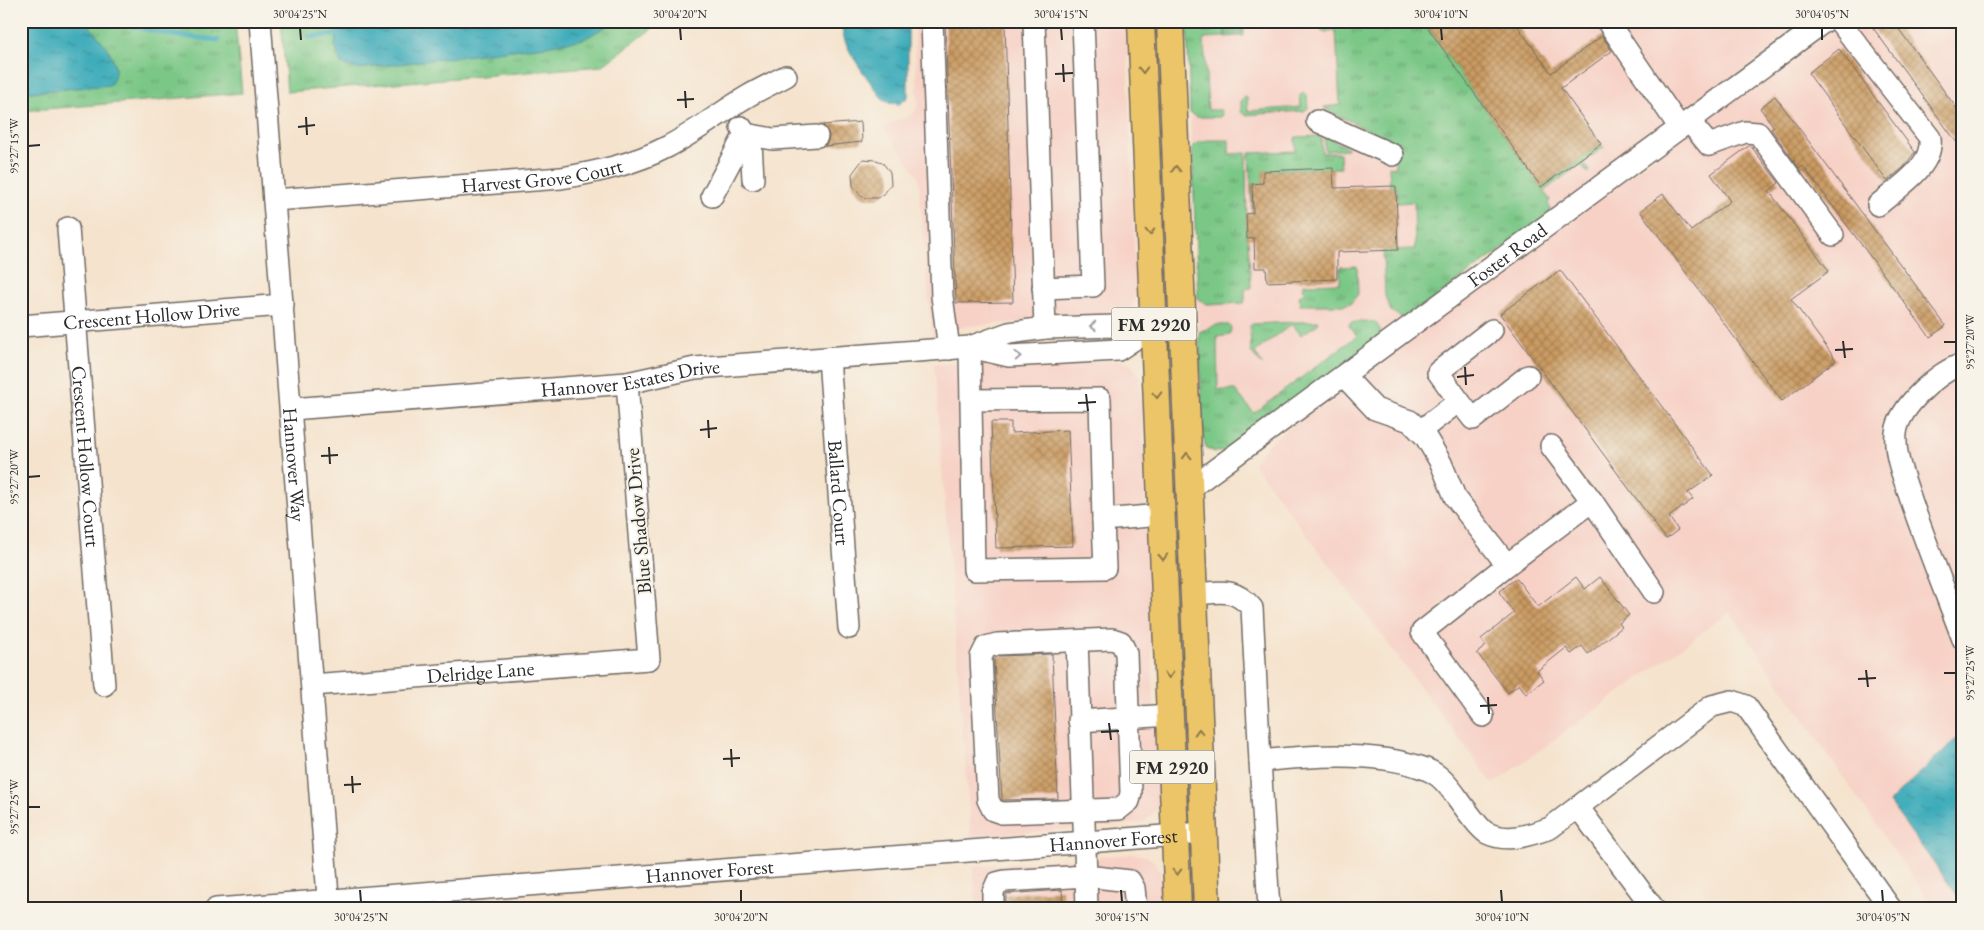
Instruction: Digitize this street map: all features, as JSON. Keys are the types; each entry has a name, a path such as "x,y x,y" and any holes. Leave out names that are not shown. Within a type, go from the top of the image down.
{"main road":[{"name":"FM 2920","path":"1141,21 1147,334 1161,515 1178,909"},
{"name":"FM 2920","path":"1170,21 1207,909"}],"street":[{"name":"Hannover Way","path":"260,21 329,904"},
{"path":"932,21 942,296 949,349"},
{"path":"1034,21 1044,328"},
{"path":"1043,288 1093,286 1083,21"},
{"path":"1607,21 1684,125 1709,145 1745,132 1758,133 1833,235"},
{"name":"Foster Road","path":"1189,489 1825,21"},
{"path":"1840,21 1930,138 1929,155 1924,165 1878,204"},
{"name":"Harvest Grove Court","path":"274,200 561,178 597,172 621,166 666,148 688,136 748,96 786,76"},
{"path":"730,108 751,142 753,179"},
{"path":"1317,121 1393,155"},
{"path":"745,134 773,139 817,136"},
{"path":"712,196 745,134"},
{"name":"Crescent Hollow Court","path":"68,228 104,686"},
{"name":"Crescent Hollow Drive","path":"21,326 283,305"},
{"name":"Hannover Estates Drive","path":"291,409 627,383 694,368 970,347 1009,333 1044,328 1116,326 1147,334"},
{"path":"1492,330 1438,372 1473,419 1528,376"},
{"name":"Hannover Estates Drive","path":"970,347 1009,356 1118,350 1147,334"},
{"path":"970,347 974,570 1105,568 1100,400 971,400"},
{"name":"Ballard Court","path":"829,358 849,628"},
{"path":"1963,364 1949,370 1920,393 1905,409 1899,420 1896,447 1898,460 1918,519 1963,640"},
{"path":"1344,376 1375,409 1410,421 1426,436 1441,463 1455,497 1507,565"},
{"name":"Blue Shadow Drive","path":"627,383 649,659"},
{"path":"1420,431 1460,402"},
{"path":"1551,446 1592,501 1654,592"},
{"path":"1482,716 1422,632 1592,501"},
{"path":"1104,520 1161,515"},
{"path":"1193,594 1229,592 1242,597 1252,608 1269,909"},
{"path":"1112,638 1121,642 1126,653 1131,794 1129,801 1119,809 1083,812 1002,813 993,810 988,800 981,658 986,647 996,644 1077,641 1112,638"},
{"path":"1077,641 1087,909"},
{"name":"Delridge Lane","path":"312,685 649,659"},
{"path":"1260,761 1340,756 1390,760 1420,767 1440,777 1486,833 1505,837 1526,836 1550,828 1712,706 1732,701 1746,706 1891,909"},
{"path":"1080,721 1170,715"},
{"path":"1578,806 1654,909"},
{"name":"Hannover Forest","path":"216,909 329,904 1203,833"},
{"path":"993,909 993,892 997,883 1086,876 1130,881 1134,888 1136,909"}],"shaded area":[{"path":"914,21 1126,21 1136,294 1133,306 1126,312 1118,316 968,326 932,335 918,176 883,127 914,113 918,105"},
{"path":"1187,21 1811,21 1341,369 1215,452 1206,448 1202,423"},
{"path":"1838,21 1963,21 1963,909 1934,909 1730,612 1493,784 1253,463 1271,441"},
{"path":"1117,360 1129,363 1136,370 1140,378 1158,806 1156,811 1142,823 971,837 934,364"},
{"path":"1133,854 1146,856 1154,861 1161,873 1162,909 977,909 973,867"}],"green space":[{"path":"21,21 235,21 242,93 21,111"},
{"path":"281,21 662,21 602,66 287,92"},
{"path":"1187,21 1225,21 1225,37 1204,38 1208,110 1221,110 1222,115 1220,117 1196,117 1190,113"},
{"path":"1225,21 1249,21 1244,22 1244,36 1225,37"},
{"path":"1319,21 1352,21 1340,26 1320,27"},
{"path":"1352,21 1423,21 1541,187 1601,144 1604,147 1584,162 1589,170 1588,173 1580,164 1544,191 1550,200 1548,204 1551,209 1550,214 1405,320 1391,311 1385,296 1383,250 1415,249 1414,202 1397,203 1396,186 1390,186 1389,166 1395,168 1394,143 1324,107 1340,105 1336,31 1322,32 1320,27 1340,26"},
{"path":"1303,92 1307,96 1308,108 1304,111 1245,115 1241,112 1241,100 1245,97 1247,98 1248,111 1301,107 1300,95"},
{"path":"1321,136 1322,153 1340,153 1341,168 1263,171 1263,183 1252,184 1252,214 1249,153 1296,151 1295,138"},
{"path":"1324,136 1347,147 1347,149 1325,151"},
{"path":"1208,140 1229,140 1229,154 1246,153 1247,238 1251,288 1245,289 1245,300 1243,303 1209,305 1198,299 1192,148 1197,143"},
{"path":"1357,266 1358,294 1351,303 1344,305 1300,305 1299,296 1304,294 1303,284 1340,283 1340,267"},
{"path":"1318,321 1318,324 1301,335 1292,324 1255,352 1262,365 1251,352 1250,326 1252,324"},
{"path":"1375,322 1380,329 1382,338 1225,451 1215,452 1206,448 1202,423 1199,332 1216,325 1229,325 1231,328 1230,335 1217,337 1218,390 1235,390 1254,413 1357,336 1349,326 1350,323"}],"water":[{"path":"21,21 86,21 104,44 113,60 115,68 110,85 21,93"},
{"path":"338,21 616,21 584,39 545,46 358,69 341,64 335,46"},
{"path":"843,21 908,21 908,97 899,104 889,103 881,97 855,61 842,30"},
{"path":"1956,739 1963,759 1963,903 1889,802"}],"building":[{"path":"945,21 1005,21 1013,302 956,303"},
{"path":"1423,21 1514,21 1551,73 1602,36 1612,51 1561,88 1601,144 1541,187"},
{"path":"1868,21 1893,21 1963,117 1963,151"},
{"path":"1839,49 1915,152 1904,167 1887,181 1808,73"},
{"path":"1775,96 1946,326 1930,337 1803,166 1799,168 1771,129 1774,127 1760,108"},
{"path":"861,122 862,142 825,146 829,135 823,125"},
{"path":"1750,145 1779,183 1769,191 1829,271 1791,299 1836,360 1782,401 1640,211 1663,194 1691,231 1730,201 1711,174"},
{"path":"863,159 882,162 890,172 891,184 884,194 878,198 861,196 853,186 852,174"},
{"path":"1333,168 1334,188 1396,186 1398,250 1337,252 1337,279 1267,282 1266,268 1255,268 1254,238 1247,239 1246,214 1253,213 1252,184 1263,183 1263,171"},
{"path":"1560,270 1713,475 1688,493 1693,499 1669,517 1678,530 1666,539 1500,314"},
{"path":"991,422 1011,422 1011,433 1068,430 1073,546 996,548"},
{"path":"1576,577 1585,589 1600,577 1629,615 1619,623 1622,627 1588,654 1582,646 1571,654 1566,648 1537,671 1544,680 1526,694 1519,684 1508,693 1477,653 1486,646 1481,639 1514,613 1499,592 1516,578 1538,607"},
{"path":"1052,654 1058,799 1002,800 994,659 999,656"},
{"path":"1062,890 1063,909 1006,909 1006,894"}],"waterway":[{"path":"110,21 173,35 218,40"},
{"path":"308,37 342,34"}]}
